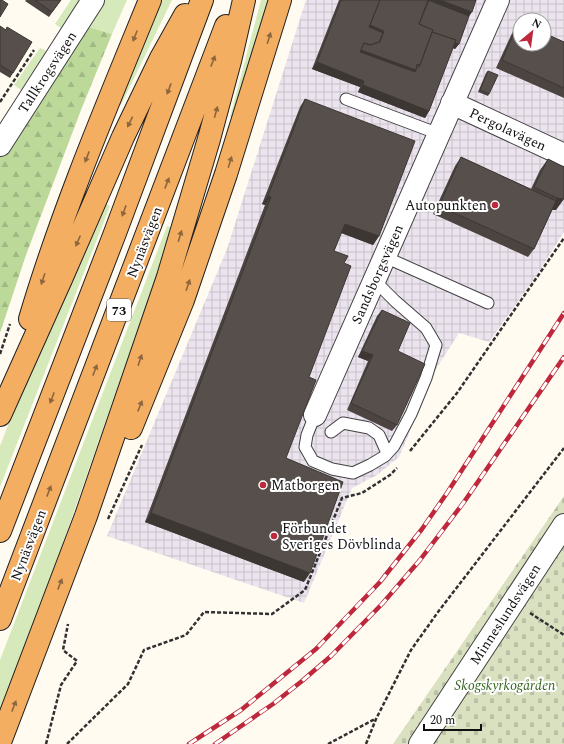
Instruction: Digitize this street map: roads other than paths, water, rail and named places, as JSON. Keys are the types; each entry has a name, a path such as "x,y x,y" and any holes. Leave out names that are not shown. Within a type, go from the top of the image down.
{"highway":[{"path":"2,410 34,304 67,210 150,0"},
{"path":"2,410 123,138 161,58 193,0"},
{"name":"73","path":"0,531 115,234 202,0"},
{"name":"Nynäsvägen","path":"0,619 236,0"},
{"path":"0,742 86,516 168,277 209,139 230,61 244,0"},
{"path":"86,516 106,488 183,300 226,174 280,0"}],"street":[{"name":"Tallkrogsvägen","path":"0,145 93,0"},
{"name":"Sandsborgsvägen","path":"315,416 498,0"},
{"name":"Pergolavägen","path":"452,102 564,155"},
{"name":"Minneslundsvägen","path":"420,744 564,525"}],"lane":[{"path":"346,99 439,134"},
{"path":"385,257 488,303"},
{"path":"315,416 307,435 305,447 313,461 332,469 353,473 370,465 394,446 412,414 426,378 436,345 426,328 374,280"},
{"path":"330,432 343,423 369,428 379,435 387,453"}],"railway":[{"path":"189,744 241,710 316,649 380,582 422,529 447,493 564,313"},
{"path":"215,744 273,704 302,681 331,656 382,604 420,560 464,502 564,357"}],"place":[{"name":"Autopunkten","path":"495,205"},
{"name":"Matborgen","path":"263,485"},
{"name":"Förbundet Sveriges Dövblinda","path":"274,536"}],"park label":[{"name":"Skogskyrkogården","path":"505,685"}]}
